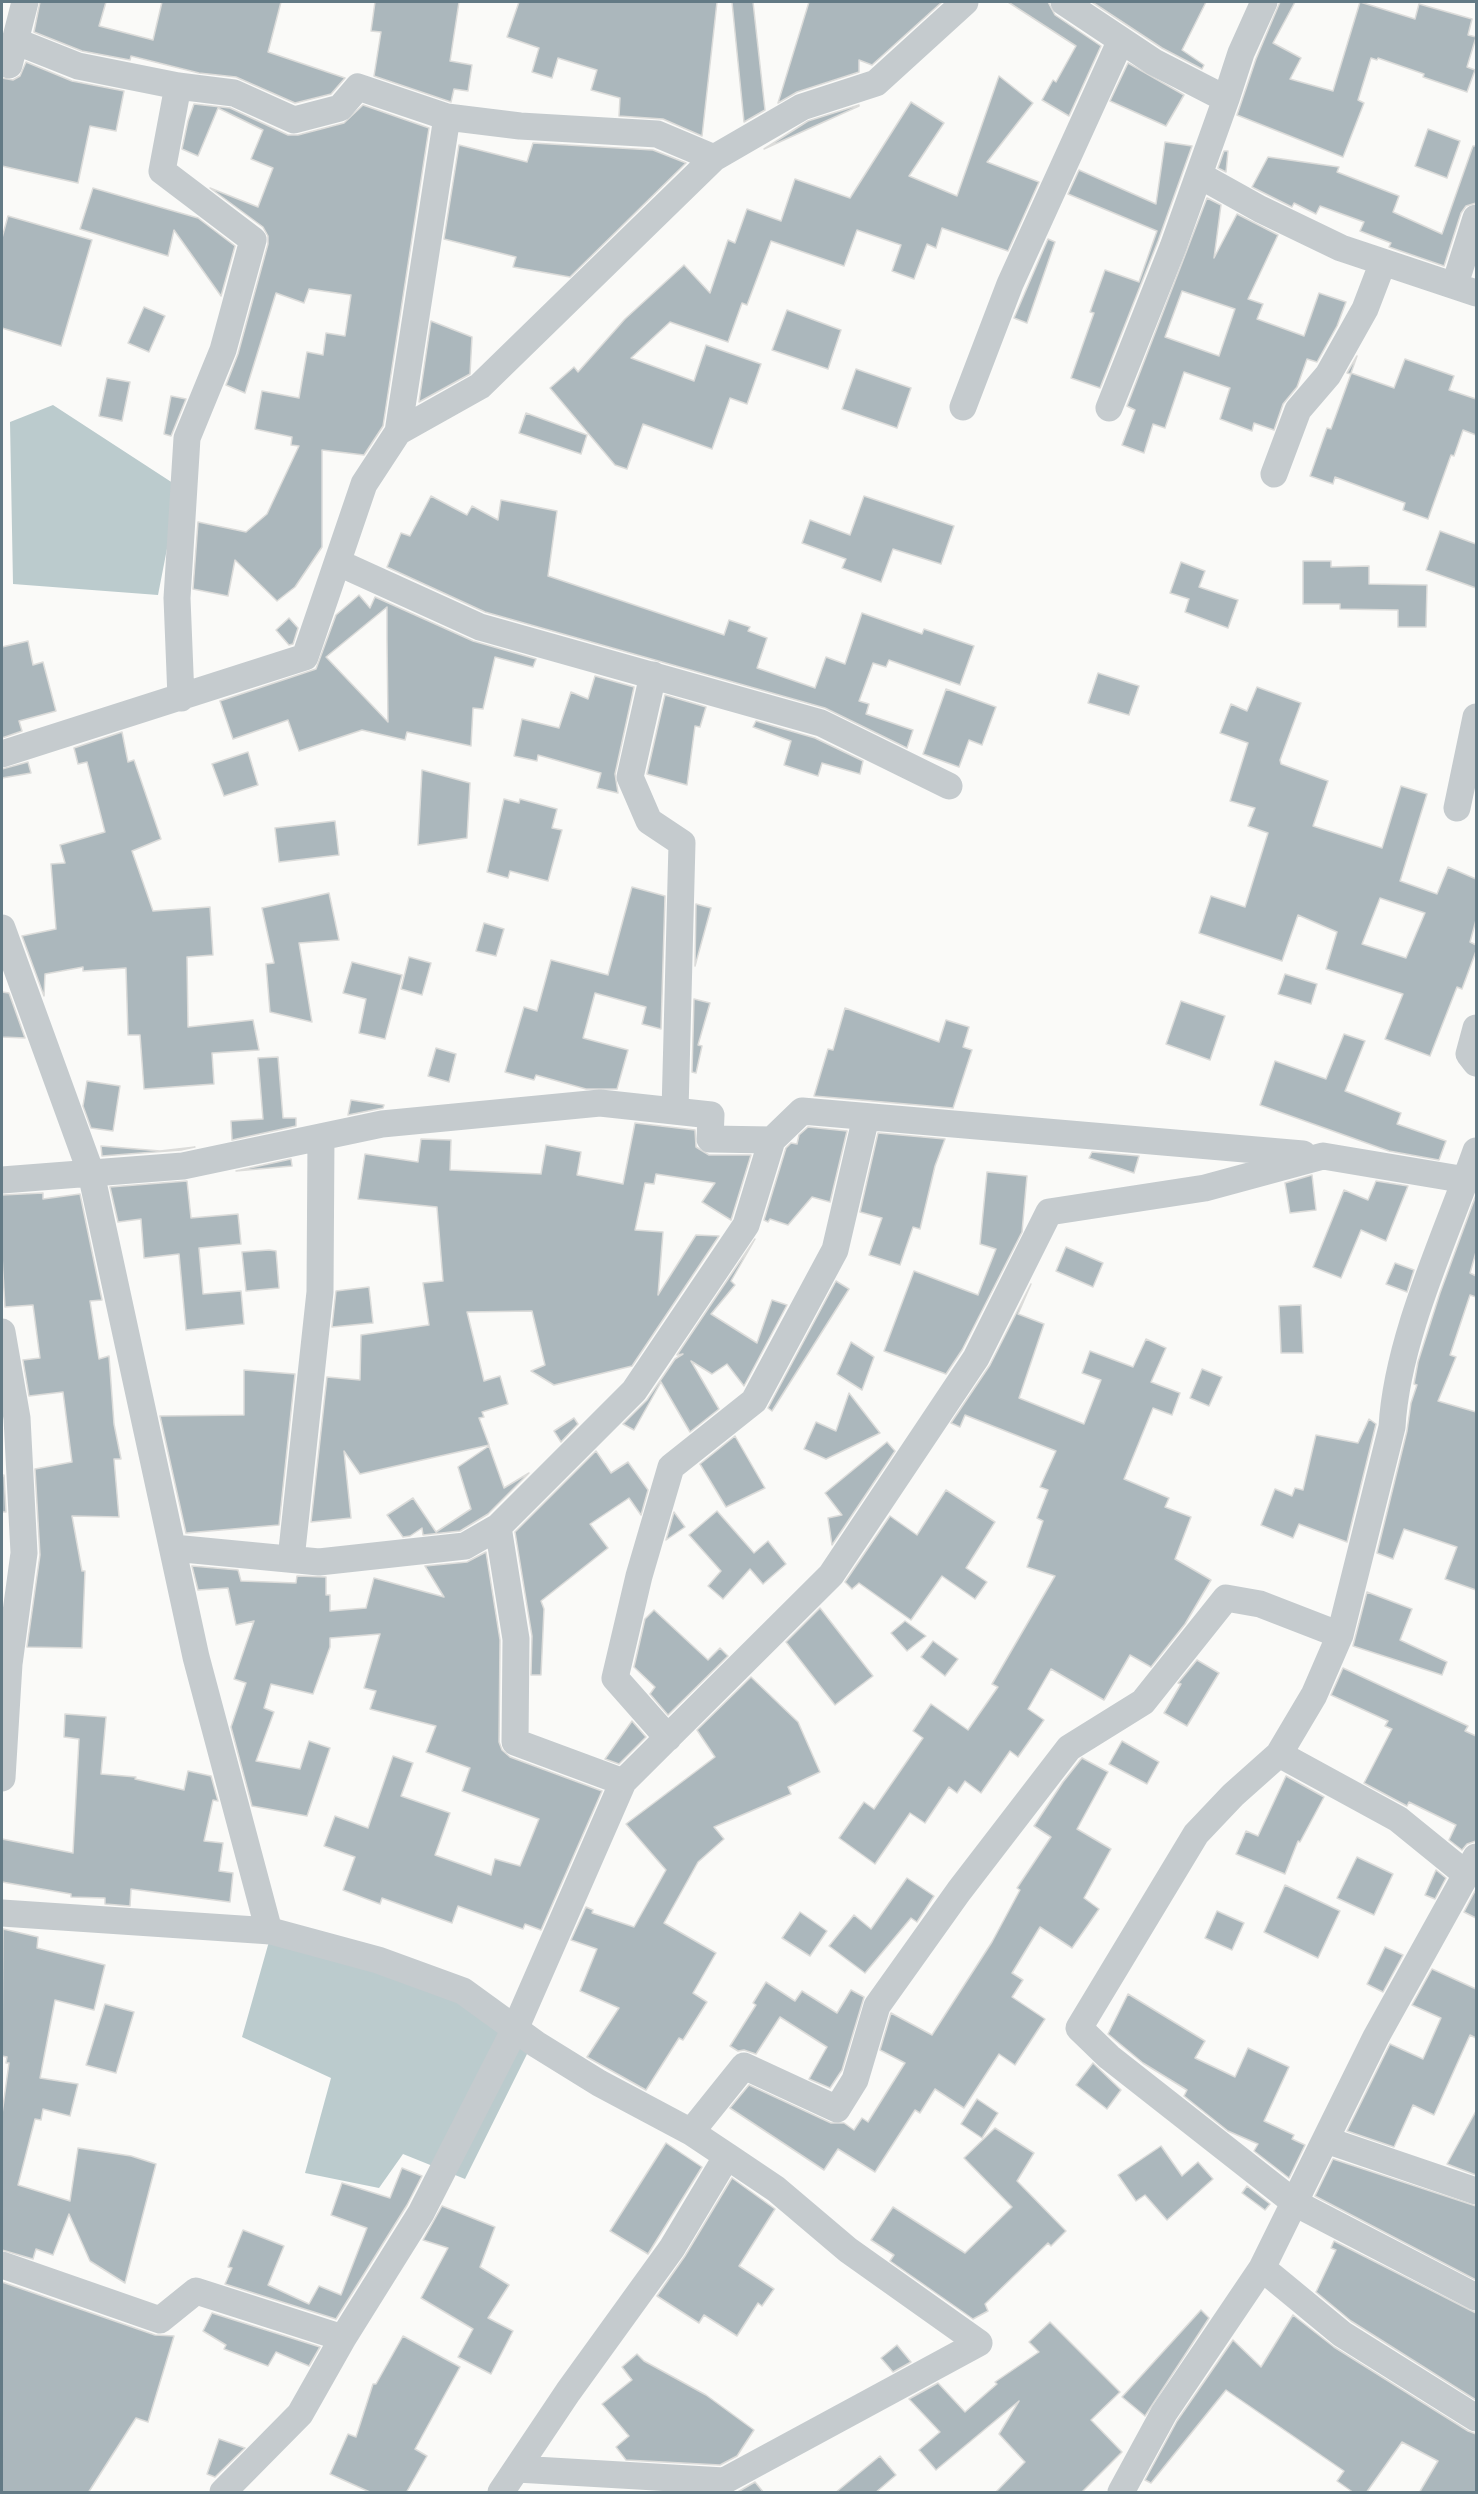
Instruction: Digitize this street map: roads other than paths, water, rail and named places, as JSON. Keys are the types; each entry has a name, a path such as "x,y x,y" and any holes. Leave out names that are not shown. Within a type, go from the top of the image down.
{"street":[{"path":"25,2 12,53 178,86 234,93 294,120 340,108 358,87 447,117 520,126 657,134 714,158"},
{"path":"398,432 480,386 714,158 802,107 876,83 965,2"},
{"path":"1064,2 1154,62 1226,99"},
{"path":"1109,408 1199,175 1241,53 1264,2"},
{"path":"963,407 1010,284 1121,40"},
{"path":"178,86 162,171 253,240 223,350 187,438 177,598 181,698"},
{"path":"2,754 305,657 339,563 364,484 398,432 447,117"},
{"path":"1199,175 1260,209 1341,248 1466,289 1476,218"},
{"path":"1274,474 1298,410 1328,375 1365,309 1383,262"},
{"path":"339,563 480,627 821,723 949,786"},
{"path":"653,675 630,777 650,821 682,843 675,1111"},
{"path":"1457,808 1476,717"},
{"path":"2,928 91,1173 196,1657 270,1931"},
{"path":"1476,1028 1469,1054 1476,1063"},
{"path":"2,1180 183,1167 382,1124 600,1103 711,1114 710,1139 772,1140"},
{"path":"173,1548 319,1562 465,1546 498,1527 634,1391 746,1226 772,1140 802,1111 1323,1156 1466,1180"},
{"path":"668,1738 615,1678 639,1576 671,1467 754,1401 835,1250 866,1117"},
{"path":"291,1559 320,1292 321,1137"},
{"path":"1476,1151 1421,1301 1394,1393 1392,1427 1340,1635 1314,1695 1279,1754 1233,1795 1196,1834 1079,2028 1109,2057 1295,2203 1476,2297"},
{"path":"223,2493 300,2414 343,2338 421,2213 515,2029 623,1782 831,1575 976,1358 1049,1212 1205,1188 1323,1156"},
{"path":"2,1332 17,1418 24,1553 5,1688 2,1778"},
{"path":"498,1527 516,1639 515,1742 623,1782"},
{"path":"691,2132 744,2066 837,2109 855,2080 877,2006 959,1892 1070,1748 1143,1702 1226,1598 1260,1604 1340,1635"},
{"path":"1130,2489 1164,2413 1262,2268 1376,2037 1472,1866 1398,1820 1279,1754"},
{"path":"2,1913 270,1931 378,1960 463,1991 515,2029 599,2083 691,2132 776,2189 848,2250 979,2343 724,2481 517,2469"},
{"path":"1326,2140 1476,2192"},
{"path":"501,2493 567,2392 672,2248 727,2157"},
{"path":"2,2265 160,2320 196,2291 343,2338"},
{"path":"1262,2268 1342,2334 1476,2418"}]}
